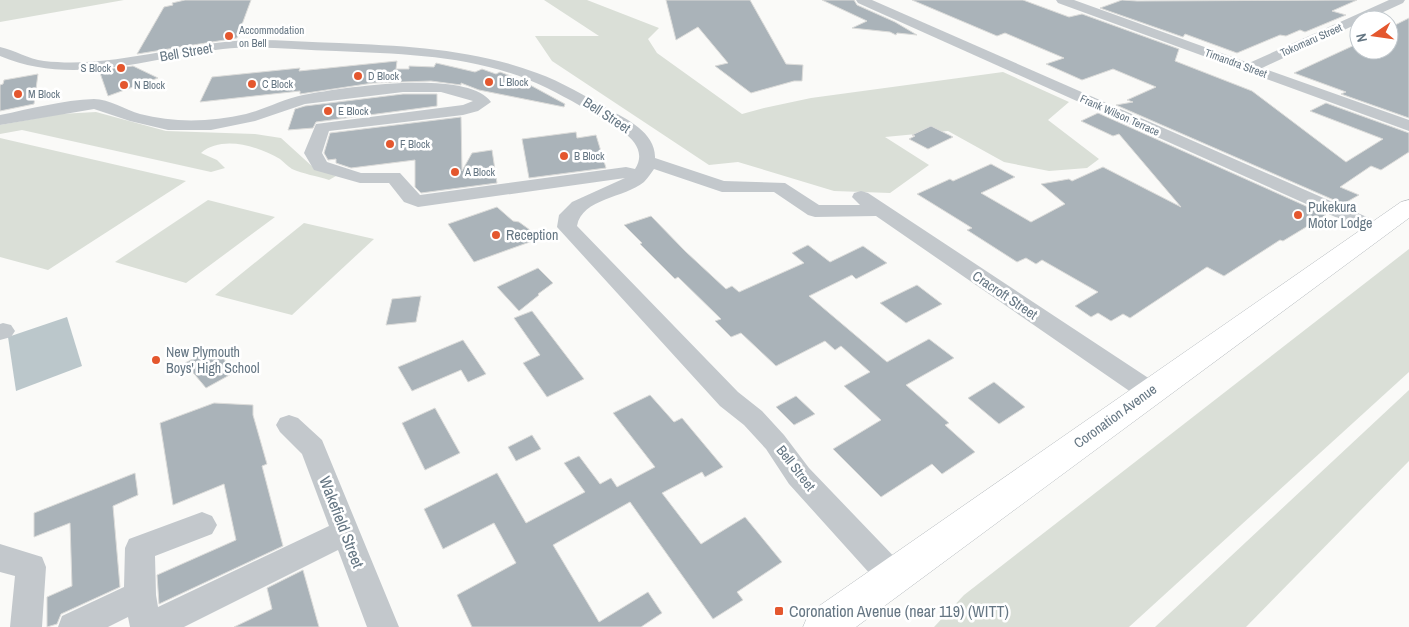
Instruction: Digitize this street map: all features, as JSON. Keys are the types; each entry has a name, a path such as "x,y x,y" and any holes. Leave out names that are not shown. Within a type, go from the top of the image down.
{"highway":[{"name":"Coronation Avenue","path":"823,627 1409,207"}],"street":[{"name":"Frank Wilson Terrace","path":"862,0 1378,229"},
{"name":"Timandra Street","path":"1062,0 1409,126"},
{"name":"Tokomaru Street","path":"1250,68 1400,0"},
{"name":"Bell Street","path":"0,51 39,64 82,67 112,65 225,45 410,50 490,62 524,72 572,93 631,130 642,140 647,151 644,168 624,186 580,204 570,211 566,221 567,227 729,399 753,418 775,442 799,476 892,576"},
{"path":"0,120 95,104 136,118 168,125 211,125 249,118 303,100 403,87 440,88 476,96 483,102 463,110 322,127 313,153 320,166 360,178 394,177 411,198 418,201 644,168 722,186 778,186 815,211 879,210"},
{"name":"Cracroft Street","path":"861,197 1150,392"},
{"name":"Wakefield Street","path":"289,425 313,448 346,532 379,625"},
{"path":"146,627 140,595 140,548 202,525"},
{"path":"150,627 346,532"},
{"path":"0,558 31,567 26,627"},
{"path":"74,627 140,595"}],"shaded area":[{"path":"0,0 124,0 0,22"},
{"path":"544,0 587,0 659,28 648,39 657,53 742,114 811,98 1003,72 1069,102 1048,120 1099,159 1087,168 1049,171 1004,162 948,131 885,137 929,165 890,193 834,191 738,162 709,165 552,61 535,36 599,36"},
{"path":"96,112 166,131 255,134 281,138 314,168 336,176 329,180 292,169 271,154 240,144 219,145 201,153 217,160 225,168 211,172 22,130 0,134 0,125 60,114"},
{"path":"0,138 186,181 48,270 0,257"},
{"path":"208,200 275,217 186,283 115,262"},
{"path":"304,223 374,239 292,315 215,295"},
{"path":"1409,249 1409,372 1129,627 934,627 964,595"},
{"path":"67,317 82,366 16,391 8,337"},
{"path":"1409,390 1409,461 1246,627 1155,627"}],"building":[{"path":"185,0 251,0 237,38 137,54 164,7"},
{"path":"666,0 750,0 786,64 803,65 802,81 794,81 751,93 715,66 728,63 698,27 676,40"},
{"path":"822,0 854,0 857,5 895,22 917,35 897,33 896,35 890,32 852,28 867,21"},
{"path":"912,0 1023,0 1069,17 1082,14 1179,49 1175,61 1252,91 1346,162 1383,139 1310,111 1326,103 1409,133 1409,152 1381,170 1371,166 1340,187 1359,195 1343,204 1116,105 1133,102 1127,100 1156,87 1113,69 1082,80 1046,64 1064,58 1005,33 997,36"},
{"path":"1122,0 1357,0 1332,11 1346,15 1305,32 1300,30 1286,36 1280,35 1237,53 1185,34 1183,37 1100,8"},
{"path":"1409,18 1409,118 1341,94 1346,92 1294,73 1349,48 1349,60 1399,60 1399,23"},
{"path":"397,61 396,69 409,69 409,66 434,67 436,63 475,72 482,69 496,74 500,72 519,79 565,104 564,107 479,90 461,83 461,85 431,81 373,83 300,94 300,91 200,102 212,77 300,68 299,71"},
{"path":"133,66 158,78 108,96 99,70"},
{"name":"M Block","path":"38,74 34,104 0,111 0,85 3,84 4,80"},
{"path":"403,94 437,94 437,106 316,122 313,128 288,130 295,109 305,106"},
{"path":"1098,113 1326,215 1283,241 1280,240 1224,276 1207,267 1130,318 1123,314 1111,321 1098,313 1091,317 1075,306 1098,292 1042,260 1036,264 1026,258 1017,262 967,230 972,228 917,194 950,179 953,181 991,164 1015,177 981,193 1031,222 1065,204 1041,184 1069,179 1072,181 1103,167 1181,207 1119,134 1113,136 1081,121"},
{"path":"461,117 462,171 472,153 492,150 497,183 421,193 415,187 415,160 351,168 336,163 336,159 328,160 324,153 330,133"},
{"path":"931,126 953,137 928,149 909,139 915,136 912,135"},
{"name":"B Block","path":"576,132 577,138 596,135 606,168 529,178 522,139"},
{"name":"Reception","path":"497,207 513,221 519,222 541,238 474,262 448,224"},
{"path":"651,216 726,289 732,286 739,292 804,263 792,253 808,245 830,262 863,246 887,263 856,279 852,275 809,296 887,362 929,339 954,358 906,385 949,423 945,425 975,452 942,474 932,464 881,497 833,449 881,420 844,386 870,372 841,346 835,350 825,341 776,366 741,333 731,337 715,321 721,319 678,277 675,279 624,225"},
{"path":"538,268 553,283 519,311 497,287"},
{"path":"917,285 942,304 906,323 880,303"},
{"path":"421,296 416,322 386,325 392,299"},
{"path":"532,311 584,379 547,397 523,363 540,355 514,318"},
{"path":"463,340 486,374 468,382 461,370 412,391 398,367"},
{"path":"214,348 235,372 206,388 185,363"},
{"path":"994,382 1025,407 999,424 968,398"},
{"path":"650,395 674,422 682,418 723,467 705,477 702,472 662,493 701,544 745,517 782,562 737,592 743,600 713,619 630,502 553,545 599,622 648,592 662,613 641,627 472,627 457,595 516,563 494,523 443,549 424,509 497,473 526,523 585,492 564,463 579,456 600,484 611,478 617,487 655,467 613,413"},
{"path":"796,396 815,414 794,425 776,407"},
{"path":"214,403 253,405 253,415 267,464 262,466 283,546 159,604 157,575 236,540 224,484 173,505 160,423"},
{"path":"435,408 460,453 425,470 402,423"},
{"path":"532,435 541,449 516,461 508,447"},
{"path":"135,473 138,495 113,506 120,587 61,614 57,624 47,627 47,597 72,586 70,523 34,537 34,513"},
{"path":"303,570 319,627 234,627 272,609 267,588"}],"place":[{"name":"Accommodation on Bell","path":"229,36"},
{"name":"S Block","path":"121,68"},
{"name":"D Block","path":"358,76"},
{"name":"L Block","path":"489,82"},
{"name":"C Block","path":"252,84"},
{"name":"N Block","path":"124,85"},
{"name":"M Block","path":"18,94"},
{"name":"E Block","path":"328,111"},
{"name":"F Block","path":"390,144"},
{"name":"B Block","path":"564,156"},
{"name":"A Block","path":"455,172"},
{"name":"Pukekura Motor Lodge","path":"1298,215"},
{"name":"Reception","path":"496,235"},
{"name":"New Plymouth Boys' High School","path":"156,360"},
{"name":"Coronation Avenue (near 119) (WITT)","path":"779,611"}]}
